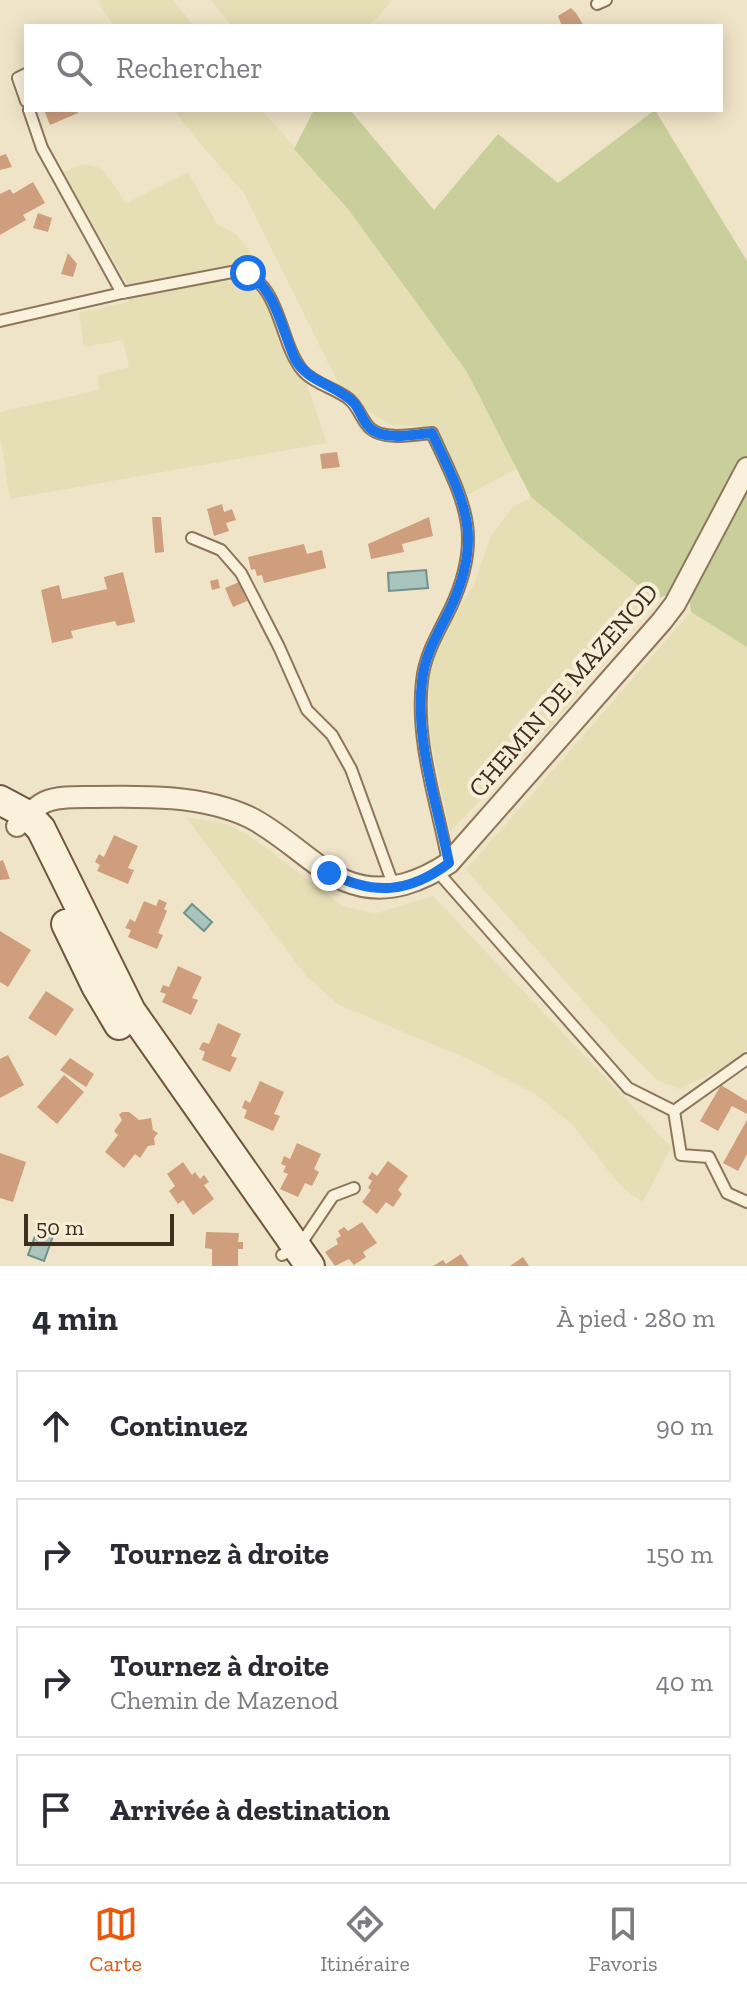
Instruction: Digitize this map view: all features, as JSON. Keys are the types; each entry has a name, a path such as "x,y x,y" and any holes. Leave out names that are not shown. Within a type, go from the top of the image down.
{"street":[{"name":"CHEMIN DE MAZENOD","path":"15,819 45,802 76,797 165,798 212,805 249,817 329,873 353,885 372,889 394,887 443,867 675,604 747,468"},
{"path":"0,800 25,837 96,986 138,1055 295,1259"}],"lane":[{"path":"24,75 18,78 24,95"},
{"path":"30,112 42,148 122,293"},
{"path":"0,321 122,293 237,271 248,273 259,280 268,295 303,372 338,390 355,404 370,429 387,435 432,433 462,499 469,550 461,585 426,658 421,684 423,742 443,867 628,1088 674,1111"},
{"path":"192,538 221,550 241,573 307,710 332,735 351,769 394,887"},
{"path":"674,1111 747,1059"},
{"path":"674,1111 681,1155 709,1157 727,1193 747,1202"},
{"path":"295,1259 333,1196 354,1188"}],"shaded area":[{"path":"97,0 173,0 192,24 113,24"},
{"path":"211,0 393,0 371,24 230,24"},
{"path":"176,112 264,112 348,209 467,372 518,468 467,495 433,427 392,425 365,409 338,383 244,193"},
{"path":"83,164 105,172 126,203 188,172 217,224 237,235 250,251 262,276 239,265 127,284 63,172"},
{"path":"235,273 248,275 266,296 299,374 306,382 327,443 10,499 0,436 0,412 99,390 98,375 129,367 123,340 84,347 79,313 127,302 130,297"},
{"path":"531,497 655,599 550,728 450,832 430,737 429,679 436,645 474,584 491,536 513,507"},
{"path":"691,612 747,647 747,1049 731,1064 679,1089 657,1080 625,1048 466,870"},
{"path":"186,817 225,824 250,836 343,906 374,914 433,896 671,1147 643,1202 625,1190 573,1125 535,1094 468,1059 339,1005 306,976"}],"green space":[{"path":"313,112 352,112 434,210 498,134 558,183 656,112 747,261 747,459 671,594 655,599 531,497 467,372 348,209 294,149"},
{"path":"747,478 747,647 691,612 687,585"}],"water":[{"path":"426,570 428,588 389,591 388,573"},
{"path":"192,904 212,922 204,931 184,913"},
{"path":"40,1223 56,1228 44,1261 28,1255"}],"building":[{"path":"571,8 583,24 561,24 558,16"},
{"path":"45,112 78,112 78,113 50,125"},
{"path":"6,154 12,167 0,170 0,156"},
{"path":"33,182 45,203 23,215 26,220 0,235 0,194 10,189 13,194"},
{"path":"38,213 52,218 48,232 33,228"},
{"path":"68,253 77,264 73,277 61,274"},
{"path":"337,452 340,467 322,469 320,454"},
{"path":"222,504 224,512 232,509 236,520 226,523 229,531 214,536 207,509"},
{"path":"152,517 161,517 164,552 155,553"},
{"path":"429,517 433,536 402,544 404,552 371,559 368,544"},
{"path":"304,544 307,554 322,550 326,568 264,583 262,575 257,576 255,569 251,570 248,557"},
{"path":"123,572 135,622 117,626 115,621 71,631 73,638 52,643 41,590 59,585 62,599 107,589 104,577"},
{"path":"218,579 220,588 212,590 210,581"},
{"path":"239,582 247,601 233,607 225,588"},
{"path":"114,835 138,846 128,868 134,870 128,884 97,871 100,865 95,862 99,854 104,857"},
{"path":"3,860 10,879 0,880 0,861"},
{"path":"159,899 167,903 164,909 167,911 158,933 163,935 157,949 128,937 131,930 125,928 130,919 135,922 144,901 156,906"},
{"path":"0,931 31,950 8,987 0,982"},
{"path":"178,966 202,977 192,998 198,1000 191,1015 162,1002 166,994 160,992 163,985 169,987"},
{"path":"46,991 74,1009 56,1036 28,1018"},
{"path":"218,1023 241,1034 231,1056 237,1058 230,1072 202,1060 205,1052 199,1049 203,1042 209,1044"},
{"path":"8,1055 24,1085 0,1098 0,1059"},
{"path":"70,1058 94,1074 86,1087 60,1070"},
{"path":"64,1075 84,1092 57,1124 37,1107"},
{"path":"260,1081 284,1092 274,1114 280,1116 273,1131 244,1118 247,1110 242,1108 245,1100 250,1103"},
{"path":"721,1085 747,1101 747,1114 732,1106 718,1131 700,1121"},
{"path":"129,1112 139,1120 151,1118 153,1130 158,1133 154,1138 155,1145 148,1146 140,1158 135,1154 124,1168 105,1152 118,1135 114,1131 122,1120 119,1115"},
{"path":"747,1120 747,1154 738,1171 723,1163"},
{"path":"297,1143 321,1154 314,1169 319,1172 312,1186 305,1183 298,1197 280,1189 288,1174 283,1172 286,1166 281,1164 284,1156 290,1159"},
{"path":"0,1153 26,1162 13,1202 0,1198"},
{"path":"388,1161 408,1176 398,1190 402,1194 393,1207 386,1202 377,1214 362,1202 371,1190 368,1188 372,1181 368,1178 372,1172 377,1176"},
{"path":"183,1162 192,1175 195,1172 200,1179 204,1175 209,1182 204,1185 214,1199 193,1215 183,1200 178,1204 169,1191 175,1186 167,1174"},
{"path":"362,1222 377,1243 363,1252 366,1257 354,1265 349,1259 335,1266 325,1252 338,1244 336,1239 341,1236 338,1231 344,1227 348,1231"},
{"path":"206,1232 239,1233 238,1242 243,1242 243,1249 238,1249 238,1266 212,1266 212,1249 205,1248"},
{"path":"461,1254 469,1266 433,1266 443,1260 446,1264"},
{"path":"523,1257 529,1266 510,1266"}],"route":[{"path":"248,273 259,280 268,295 303,372 338,390 355,404 370,429 387,435 432,433 462,499 467,518 469,550 461,585 426,658 421,684 423,742 449,863 433,875 394,887 372,889 353,885 329,873"}]}
